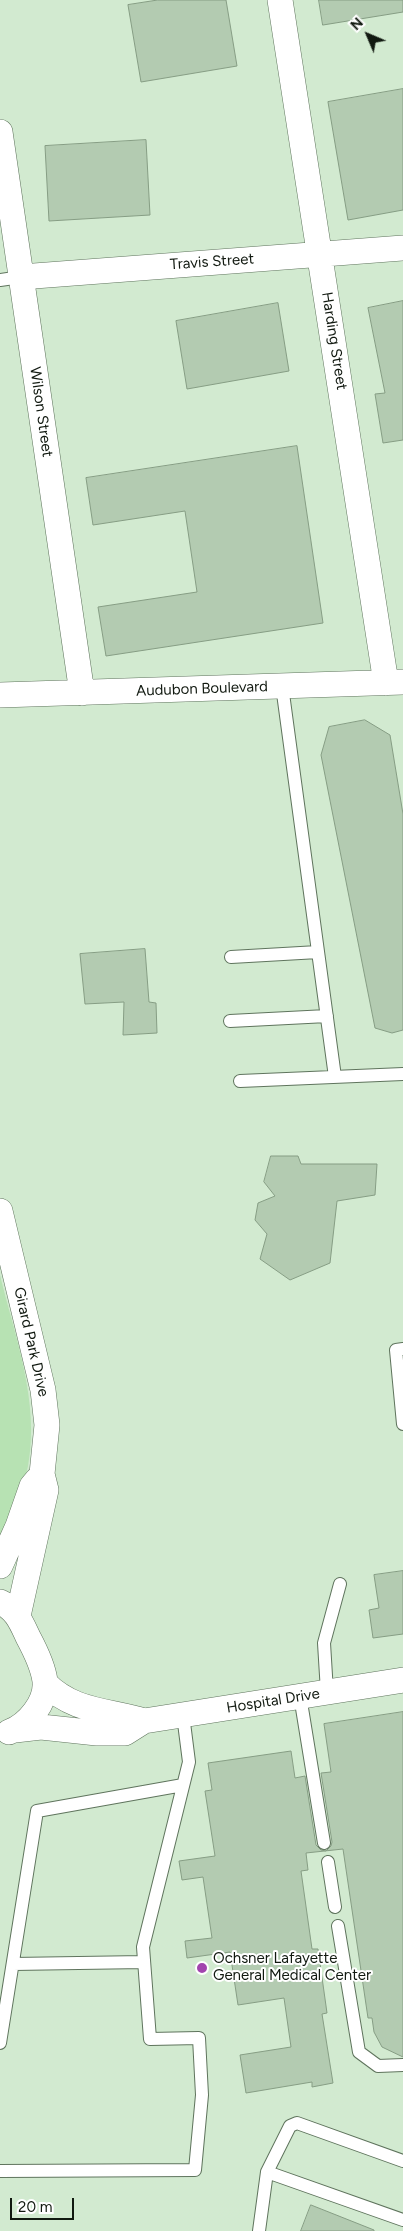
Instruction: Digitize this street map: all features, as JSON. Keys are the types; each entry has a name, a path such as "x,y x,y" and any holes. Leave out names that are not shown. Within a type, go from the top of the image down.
{"street":[{"name":"Harding Street","path":"280,0 320,254 394,683"},
{"name":"Wilson Street","path":"0,132 10,278 82,693"},
{"name":"Travis Street","path":"10,278 403,248"},
{"name":"Audubon Boulevard","path":"0,695 394,683"},
{"name":"Girard Park Drive","path":"0,1211 44,1390 47,1425 42,1474 46,1490 9,1609"},
{"name":"Girard Park Drive","path":"0,1566 18,1526 32,1486 42,1474"},
{"path":"4,1734 30,1718 38,1707 45,1683 35,1651 9,1609"},
{"name":"Hospital Drive","path":"4,1734 41,1727 97,1733 124,1733 144,1721 403,1680"},
{"name":"Hospital Drive","path":"45,1683 58,1696 87,1708 121,1714 144,1721"}],"lane":[{"path":"282,686 335,1077"},
{"path":"231,957 318,952"},
{"path":"230,1021 327,1016"},
{"path":"240,1081 403,1074"},
{"path":"403,1349 396,1350 403,1424"},
{"path":"327,1692 324,1643 340,1584"},
{"path":"300,1696 324,1843"},
{"path":"0,2171 195,2170 202,2095 199,2038 150,2038 143,1947 189,1762 183,1715"},
{"path":"0,2043 36,1811 182,1785"},
{"path":"328,1862 335,1907"},
{"path":"338,1926 359,2052 378,2066 403,2064"},
{"path":"12,1964 144,1962"},
{"path":"259,2231 267,2172 290,2126 296,2123 403,2161"},
{"path":"267,2172 403,2220"}],"green space":[{"path":"0,1275 24,1370 31,1418 31,1442 23,1485 0,1541"}],"building":[{"path":"158,0 226,0 237,66 141,82 128,5"},
{"path":"319,0 403,0 403,12 323,25"},
{"path":"403,89 403,210 348,220 328,102"},
{"path":"146,140 150,215 49,221 45,146"},
{"path":"403,301 403,440 383,443 375,394 385,393 368,308"},
{"path":"278,303 289,371 187,389 176,321"},
{"path":"297,446 323,623 106,656 98,607 197,592 185,511 93,525 86,478"},
{"path":"365,720 390,735 403,814 403,1030 392,1033 375,1028 321,755 329,727"},
{"path":"145,949 149,1002 156,1003 157,1033 123,1035 124,1002 85,1004 80,954"},
{"path":"271,1156 298,1156 301,1164 377,1164 375,1195 337,1201 330,1263 290,1280 260,1259 267,1234 255,1220 258,1203 275,1196 264,1182"},
{"path":"403,1571 403,1634 373,1638 369,1610 379,1608 374,1575"},
{"path":"403,1712 403,2057 382,2047 374,2032 372,2018 368,2018 343,1849 326,1851 332,1842 321,1773 331,1772 324,1724"},
{"path":"291,1751 295,1778 305,1776 316,1845 325,1851 306,1853 308,1870 301,1871 312,1949 318,1949 327,2013 322,2014 333,2083 312,2087 312,2082 246,2093 240,2055 291,2047 284,1998 238,2005 230,1952 187,1958 185,1941 212,1938 203,1877 182,1880 179,1861 215,1856 205,1791 212,1790 208,1763"},
{"path":"311,2205 374,2230 374,2231 301,2231"}],"place":[{"name":"Ochsner Lafayette General Medical Center","path":"202,1968"}]}
